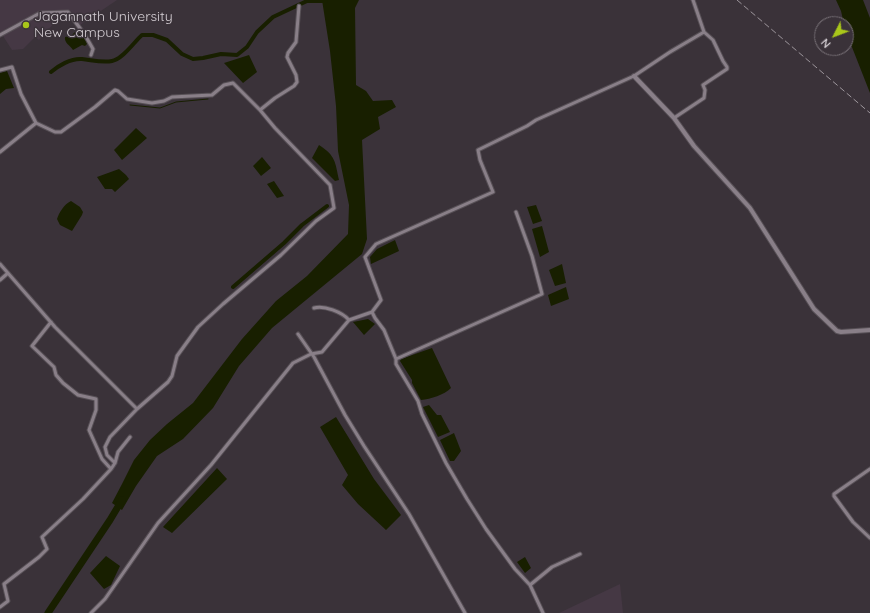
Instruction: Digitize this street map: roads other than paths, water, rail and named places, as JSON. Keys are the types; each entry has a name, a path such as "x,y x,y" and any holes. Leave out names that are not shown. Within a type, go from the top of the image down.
{"street":[{"path":"674,118 704,98 705,90 703,85 727,69 713,40 704,32 693,0"},
{"path":"260,110 294,86 297,82 296,75 287,57 288,53 296,42 298,6"},
{"path":"0,35 40,13 68,12 85,35 93,49 91,55"},
{"path":"91,613 105,599 158,523 211,465 293,363 311,354 322,352 348,320 372,312 381,300 364,257 376,244 493,192 480,160 478,150 536,120 634,76 704,32"},
{"path":"0,70 12,67 21,94 36,123 55,132 61,132 115,90 127,99 152,102 164,101 172,97 212,95 224,86 233,83 330,185 334,208 316,221 280,255 198,327 177,356 172,376 168,382 137,409 110,437 105,447 107,455 115,463"},
{"path":"634,76 674,118 694,146 750,208 814,309 837,331 870,330"},
{"path":"0,152 36,123"},
{"path":"396,359 542,294 532,256 516,212"},
{"path":"0,264 51,322 137,409"},
{"path":"0,280 8,273"},
{"path":"314,308 319,307 330,309 347,317 348,320"},
{"path":"372,312 384,330 396,359 396,364 418,401 422,414 446,463 467,499 506,557 530,585 543,613"},
{"path":"51,322 32,346 54,367 56,375 63,383 78,395 96,399 96,410 89,430 102,459 111,469"},
{"path":"298,334 364,446 409,514 465,613"},
{"path":"0,607 8,601 4,584 47,549 42,538 83,499 111,469 115,463 118,452 130,437"},
{"path":"870,469 834,494 834,496 853,522 870,538"},
{"path":"530,585 552,567 580,554"}],"waterway":[{"path":"51,72 69,61 78,59 104,62 116,60 124,54 142,35 153,35 167,40 182,54 193,59 221,54 237,55 247,47 257,32 273,17 307,1 326,1"},
{"path":"130,105 160,108 176,102 208,99"},
{"path":"233,287 284,243 302,225 327,206"},
{"path":"48,613 122,500"}],"railway":[{"path":"737,0 870,113"}],"place":[{"name":"Jagannath University New Campus","path":"26,25"}]}
